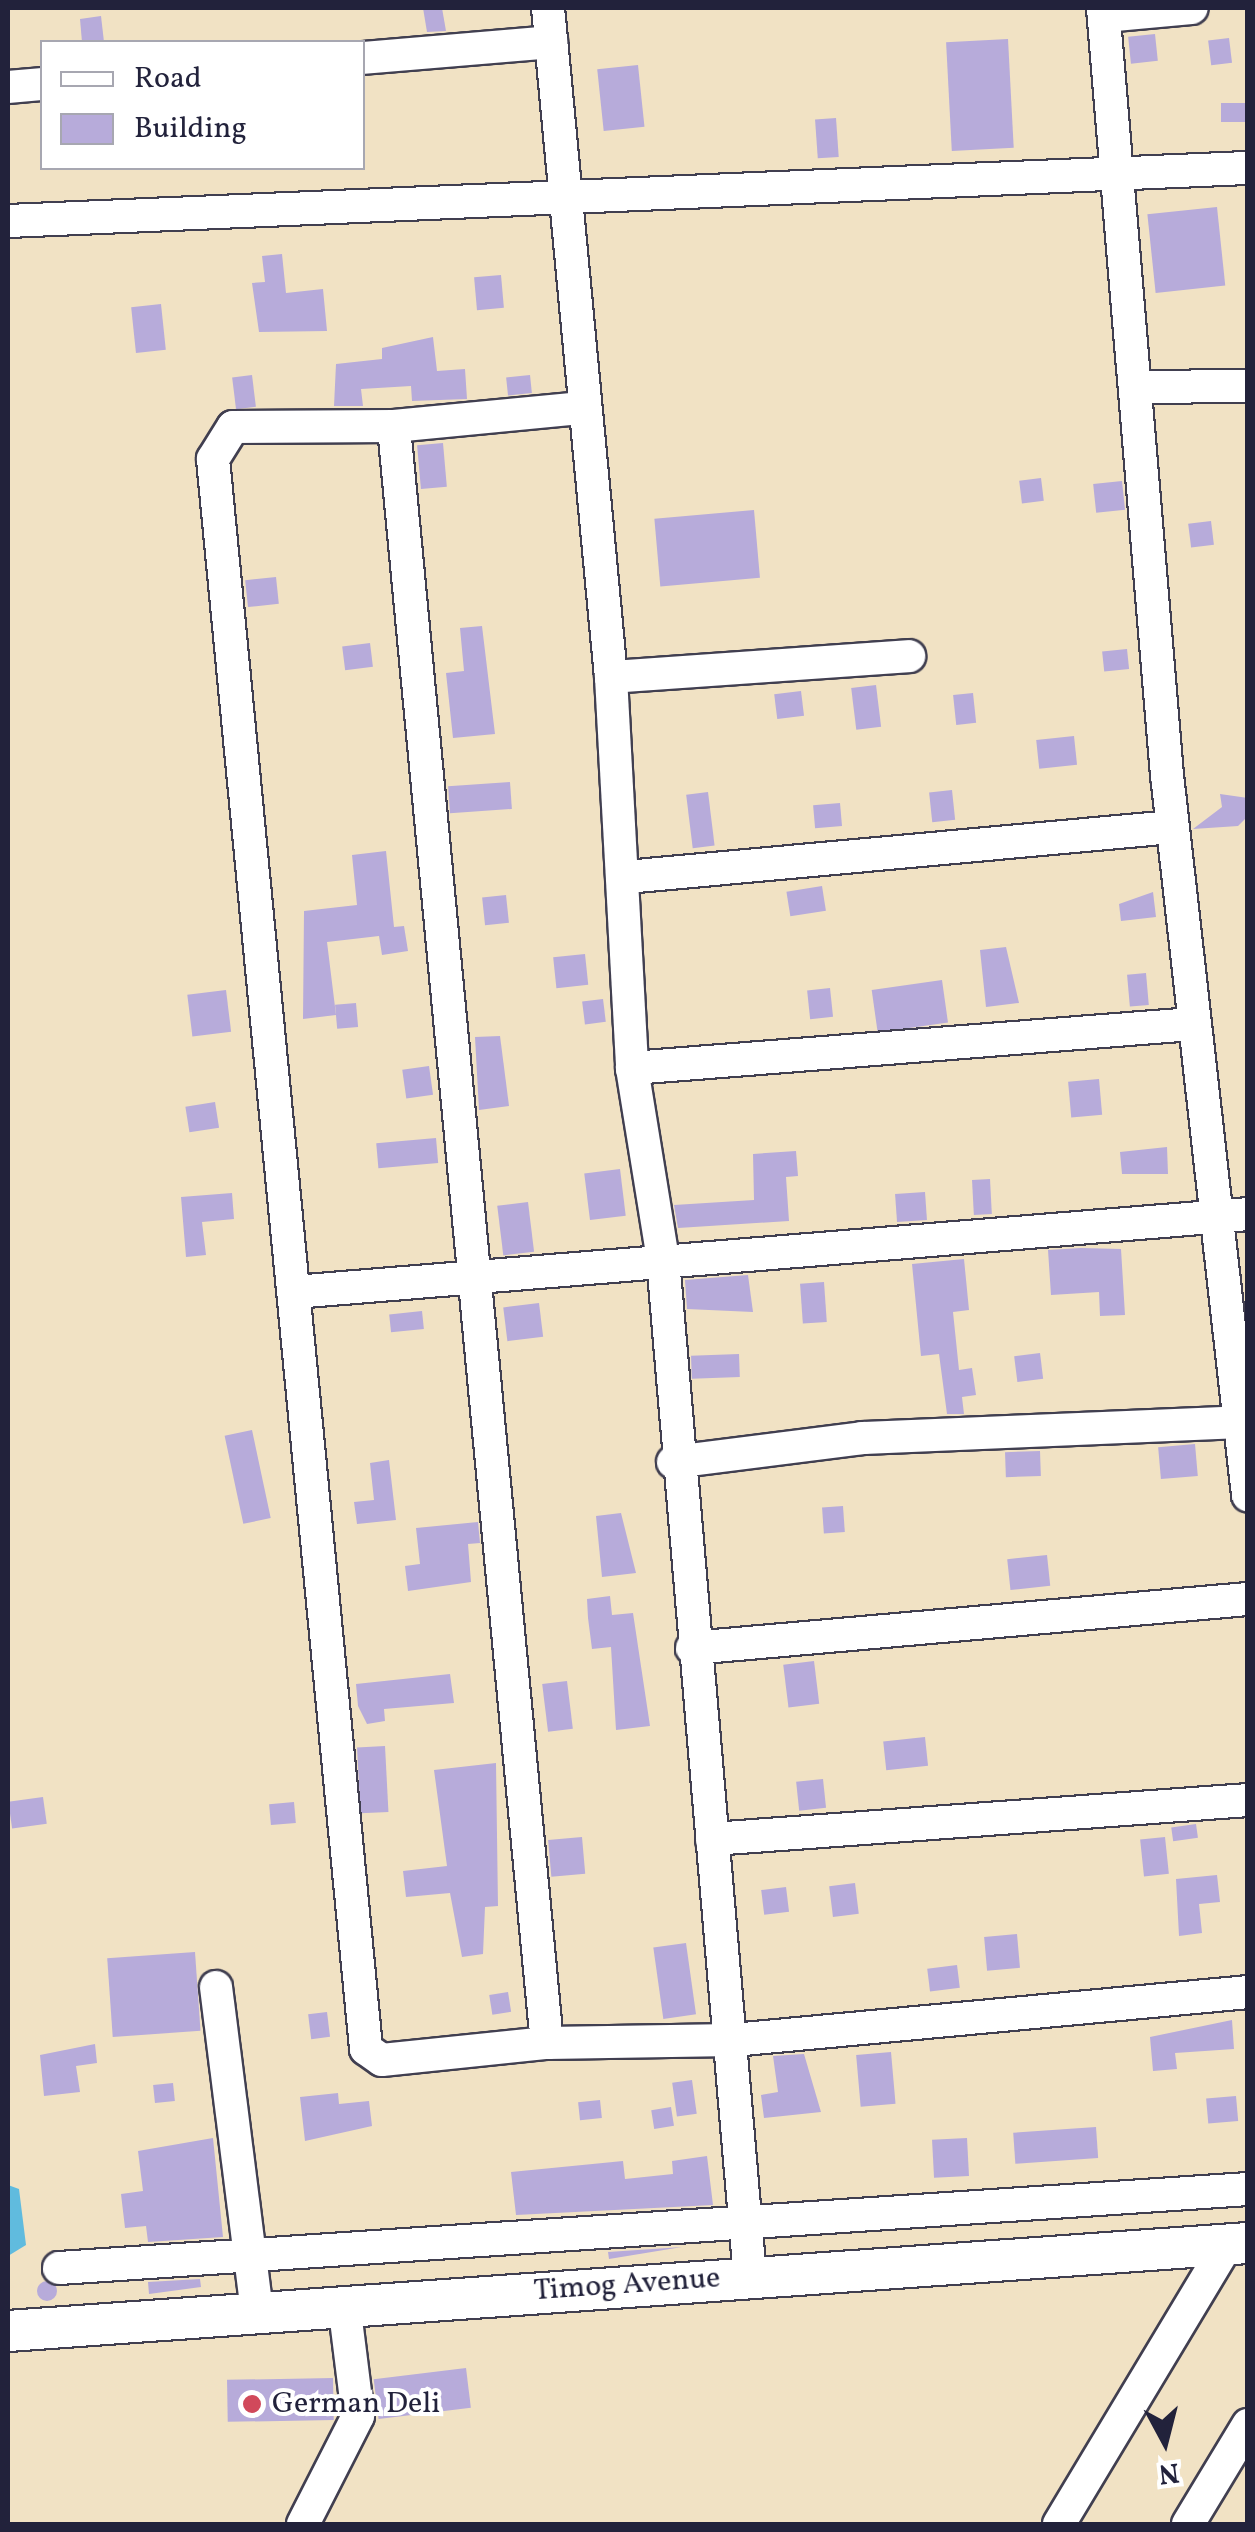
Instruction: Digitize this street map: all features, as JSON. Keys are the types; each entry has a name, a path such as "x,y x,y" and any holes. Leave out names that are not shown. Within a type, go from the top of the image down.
{"main road":[{"name":"Timog Avenue","path":"8,2330 1237,2244"}],"street":[{"path":"548,8 567,192 582,408 611,677 626,877 632,1068 663,1260 673,1462 733,2040 750,2276"},
{"path":"1192,8 1104,12 1172,827 1211,1217 1248,1495"},
{"path":"365,58 551,42"},
{"path":"8,87 40,84"},
{"path":"8,222 567,192 1248,168"},
{"path":"1135,386 1248,386"},
{"path":"582,408 394,426 233,426 216,442 213,460 362,2040 382,2060 547,2043 733,2040 1248,1992"},
{"path":"394,426 547,2043"},
{"path":"611,677 909,656"},
{"path":"626,877 1172,827"},
{"path":"632,1068 1192,1024"},
{"path":"294,1292 474,1274 1248,1214"},
{"path":"673,1462 862,1438 1237,1422"},
{"path":"692,1648 1248,1599"},
{"path":"712,1839 1248,1800"},
{"path":"216,1987 257,2310"},
{"path":"60,2268 746,2218 1248,2189"},
{"path":"1059,2524 1237,2244"},
{"path":"303,2524 358,2416 344,2304"},
{"path":"1188,2524 1248,2425"}],"water":[{"path":"8,2185 19,2189 26,2245 8,2256"}],"building":[{"path":"423,8 442,8 446,31 427,32"},
{"path":"101,16 104,40 82,40 80,19"},
{"path":"1155,34 1158,61 1131,64 1128,37"},
{"path":"1229,38 1232,63 1211,65 1208,41"},
{"path":"1008,39 1014,148 952,151 946,42"},
{"path":"638,65 644,127 604,131 597,69"},
{"path":"1221,103 1248,103 1248,122 1221,122"},
{"path":"836,118 839,157 818,158 815,119"},
{"path":"1217,207 1225,286 1156,293 1147,214"},
{"path":"282,254 286,293 323,289 327,331 259,332 252,283 265,282 262,256"},
{"path":"501,275 504,308 477,310 474,277"},
{"path":"161,304 166,350 136,353 131,307"},
{"path":"433,337 437,371 465,369 467,399 412,401 411,386 361,389 363,406 334,406 336,364 382,359 382,348"},
{"path":"252,375 256,407 236,409 232,377"},
{"path":"530,375 532,393 508,395 506,378"},
{"path":"443,443 447,487 421,489 417,445"},
{"path":"1041,478 1044,501 1022,504 1019,481"},
{"path":"1122,481 1125,510 1096,513 1093,484"},
{"path":"754,510 760,578 660,586 654,519"},
{"path":"1211,521 1214,545 1191,548 1188,524"},
{"path":"276,577 279,604 248,607 245,580"},
{"path":"482,626 495,734 453,738 446,673 464,671 460,628"},
{"path":"370,643 373,667 345,670 342,646"},
{"path":"1127,649 1129,669 1104,672 1102,652"},
{"path":"876,685 881,727 856,730 851,688"},
{"path":"801,691 804,716 777,719 774,694"},
{"path":"973,693 976,723 956,725 953,695"},
{"path":"1074,736 1077,765 1039,769 1036,740"},
{"path":"510,782 512,809 450,813 448,786"},
{"path":"952,790 955,820 932,822 929,792"},
{"path":"708,792 715,846 693,848 686,795"},
{"path":"1220,794 1248,798 1248,816 1238,826 1193,829 1222,807"},
{"path":"840,803 842,826 815,828 813,805"},
{"path":"386,851 394,927 404,926 408,951 382,955 379,936 327,942 336,1015 303,1019 304,911 357,905 352,855"},
{"path":"822,886 826,911 790,916 786,892"},
{"path":"1153,892 1156,917 1121,921 1119,904"},
{"path":"506,895 509,923 485,925 482,898"},
{"path":"1006,947 1019,1003 986,1007 980,950"},
{"path":"585,954 588,985 556,988 553,957"},
{"path":"1146,973 1149,1005 1130,1007 1127,975"},
{"path":"942,980 948,1023 878,1032 872,990"},
{"path":"830,988 833,1017 810,1019 807,990"},
{"path":"226,990 231,1032 192,1036 187,995"},
{"path":"603,999 606,1022 585,1024 582,1002"},
{"path":"356,1003 358,1027 337,1029 335,1005"},
{"path":"500,1036 509,1106 479,1110 475,1037"},
{"path":"429,1066 433,1095 406,1098 402,1070"},
{"path":"1099,1079 1102,1115 1071,1118 1068,1082"},
{"path":"215,1102 219,1128 189,1132 185,1107"},
{"path":"436,1138 438,1163 378,1168 376,1143"},
{"path":"1167,1147 1168,1174 1122,1174 1120,1152"},
{"path":"796,1151 798,1176 786,1177 789,1221 678,1228 674,1205 754,1200 753,1154"},
{"path":"620,1169 626,1216 590,1220 584,1173"},
{"path":"990,1179 992,1214 974,1215 972,1180"},
{"path":"925,1192 927,1220 897,1222 895,1194"},
{"path":"232,1193 234,1219 202,1222 206,1255 186,1257 181,1197"},
{"path":"528,1202 534,1252 503,1255 497,1206"},
{"path":"1121,1249 1125,1315 1100,1316 1099,1292 1051,1295 1048,1250"},
{"path":"964,1259 969,1310 953,1312 959,1370 972,1368 976,1395 962,1397 964,1414 947,1414 939,1354 921,1356 912,1264"},
{"path":"748,1275 753,1312 687,1309 685,1280"},
{"path":"824,1282 827,1322 803,1324 800,1284"},
{"path":"539,1303 543,1337 507,1341 503,1307"},
{"path":"422,1311 424,1329 391,1332 389,1314"},
{"path":"1040,1353 1043,1379 1017,1382 1014,1356"},
{"path":"739,1354 740,1377 692,1379 691,1356"},
{"path":"252,1430 271,1518 243,1524 225,1436"},
{"path":"1195,1444 1198,1476 1161,1479 1158,1447"},
{"path":"1040,1451 1041,1476 1006,1477 1005,1452"},
{"path":"389,1460 396,1520 357,1524 354,1502 374,1500 370,1463"},
{"path":"843,1506 845,1532 824,1533 822,1507"},
{"path":"621,1513 636,1573 602,1577 596,1516"},
{"path":"478,1522 480,1543 468,1544 471,1582 408,1591 405,1566 420,1564 416,1528"},
{"path":"1047,1555 1050,1586 1010,1590 1007,1559"},
{"path":"610,1596 612,1615 633,1613 650,1726 616,1730 611,1647 592,1649 587,1599"},
{"path":"814,1661 819,1704 788,1707 783,1665"},
{"path":"450,1674 454,1703 384,1709 385,1721 367,1724 358,1706 356,1684"},
{"path":"567,1681 573,1729 548,1732 542,1684"},
{"path":"925,1737 928,1766 886,1770 883,1741"},
{"path":"385,1746 388,1812 360,1813 357,1747"},
{"path":"496,1763 498,1906 485,1907 483,1954 462,1957 450,1893 406,1897 403,1871 447,1866 434,1770"},
{"path":"823,1779 826,1808 799,1811 796,1782"},
{"path":"43,1797 47,1824 12,1829 8,1802"},
{"path":"294,1802 296,1823 271,1825 269,1804"},
{"path":"1196,1824 1198,1838 1173,1841 1171,1827"},
{"path":"582,1837 585,1874 551,1877 548,1840"},
{"path":"1165,1837 1169,1874 1144,1876 1140,1840"},
{"path":"1217,1875 1220,1902 1199,1904 1202,1933 1179,1936 1176,1879"},
{"path":"855,1883 859,1914 833,1917 829,1886"},
{"path":"786,1887 789,1912 764,1915 761,1890"},
{"path":"1017,1934 1020,1968 987,1971 984,1937"},
{"path":"686,1943 696,2014 663,2019 653,1948"},
{"path":"195,1952 201,2031 113,2037 107,1958"},
{"path":"957,1965 960,1988 930,1991 927,1969"},
{"path":"508,1992 511,2012 492,2015 489,1995"},
{"path":"327,2012 330,2037 311,2039 308,2014"},
{"path":"1232,2020 1234,2049 1175,2053 1177,2069 1153,2071 1150,2037"},
{"path":"95,2044 97,2063 76,2066 80,2092 44,2096 40,2055"},
{"path":"891,2052 896,2104 861,2107 856,2055"},
{"path":"804,2054 821,2112 764,2118 761,2095 778,2092 773,2056"},
{"path":"692,2080 697,2114 677,2116 672,2083"},
{"path":"173,2083 175,2101 155,2103 153,2085"},
{"path":"338,2093 339,2104 369,2101 372,2126 305,2141 300,2097"},
{"path":"1236,2096 1238,2121 1208,2124 1206,2099"},
{"path":"600,2100 602,2118 580,2120 578,2102"},
{"path":"671,2107 674,2126 654,2129 651,2110"},
{"path":"1096,2127 1098,2158 1015,2164 1013,2133"},
{"path":"213,2138 223,2237 148,2242 146,2226 125,2228 121,2194 143,2191 138,2151"},
{"path":"967,2138 969,2176 934,2178 932,2140"},
{"path":"707,2156 713,2205 516,2215 511,2172 623,2161 625,2179 673,2174 672,2161"},
{"path":"682,2247 609,2259 608,2252"},
{"path":"200,2279 201,2287 149,2294 148,2282"},
{"path":"43,2281 51,2281 57,2291 51,2301 43,2301 37,2295 37,2287"},
{"path":"466,2368 471,2408 379,2419 374,2379"},
{"path":"333,2378 334,2420 228,2422 227,2380"}],"place":[{"name":"German Deli","path":"252,2404"}]}
